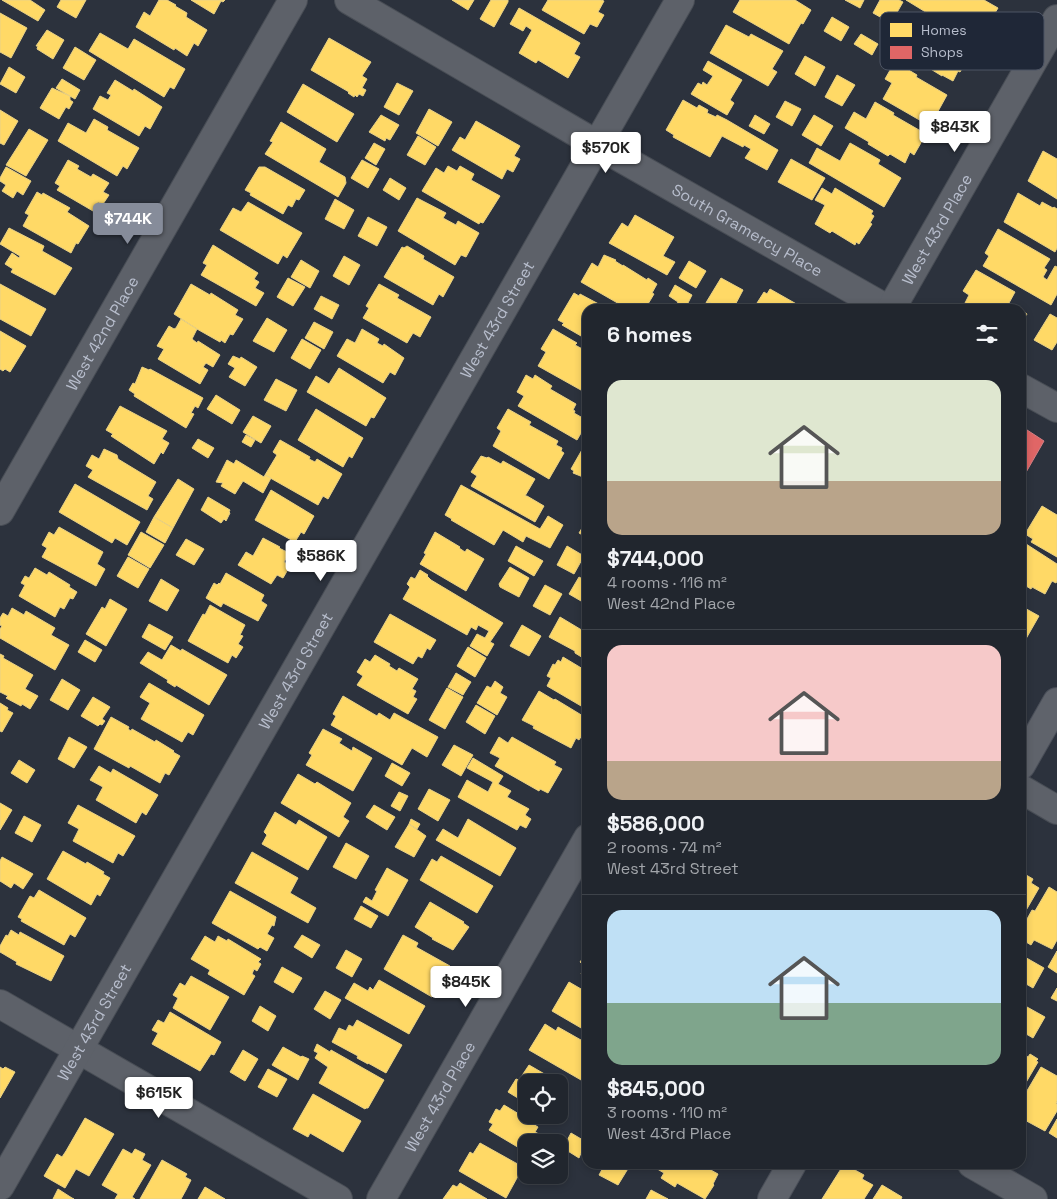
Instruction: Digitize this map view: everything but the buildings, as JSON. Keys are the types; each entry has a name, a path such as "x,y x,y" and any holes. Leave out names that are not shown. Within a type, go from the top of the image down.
{"main road":[{"path":"1026,756 1057,702"},
{"path":"772,1199 789,1169"}],"street":[{"name":"West 42nd Place","path":"0,511 293,0"},
{"name":"South Gramercy Place","path":"349,0 598,145 878,304"},
{"name":"West 43rd Street","path":"0,1186 680,0"},
{"name":"West 43rd Place","path":"1044,42 1057,19"},
{"name":"West 43rd Place","path":"894,304 1028,70"},
{"path":"1026,391 1057,408"},
{"path":"1026,792 1057,810"},
{"name":"West 43rd Place","path":"381,1199 582,848"},
{"path":"0,1004 338,1199"},
{"path":"981,1169 1033,1199"}]}
